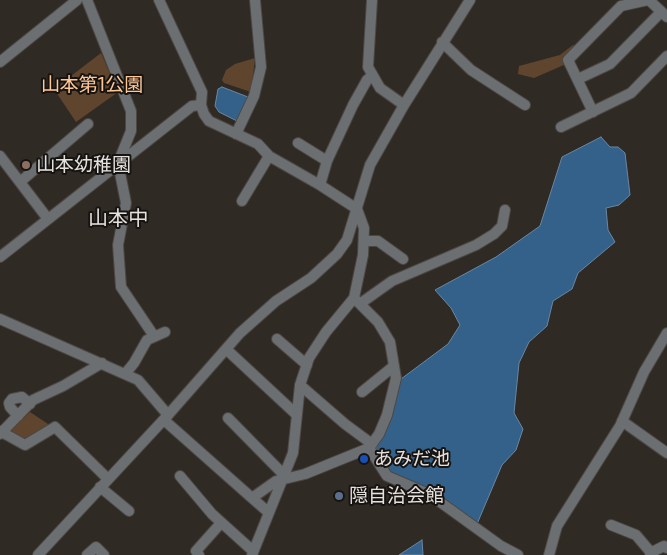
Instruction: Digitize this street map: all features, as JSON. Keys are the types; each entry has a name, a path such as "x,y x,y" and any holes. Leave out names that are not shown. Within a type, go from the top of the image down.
{"street":[{"path":"0,62 77,0"},
{"path":"88,0 131,111 131,131 118,163 126,203 118,245 121,287 154,336"},
{"path":"159,0 202,92 201,105 204,114 210,121 258,144 269,156 357,209 364,228 357,301"},
{"path":"236,134 254,96 261,67 255,0"},
{"path":"372,0 368,67 380,88 404,105"},
{"path":"38,555 166,418 257,316 311,278 336,254 347,240 370,165 442,42 470,0"},
{"path":"578,79 610,64 664,14 649,0 620,6 568,60 593,112"},
{"path":"442,42 470,70 525,105"},
{"path":"561,128 631,93 667,56"},
{"path":"320,185 327,160 353,105 367,80 372,76"},
{"path":"0,257 192,106 201,105"},
{"path":"20,182 88,124"},
{"path":"298,143 327,160"},
{"path":"0,156 48,219"},
{"path":"242,201 269,156"},
{"path":"180,476 221,523 252,553 268,512 285,477 293,453 300,385 307,365 326,332 357,301 392,281 476,245 494,234 502,226 505,210"},
{"path":"364,241 378,241 403,259"},
{"path":"252,498 285,477 305,474 370,446 387,415 396,378 390,342 378,322 357,301"},
{"path":"0,319 138,380 166,418 268,512"},
{"path":"125,374 134,363 147,340 164,332"},
{"path":"549,555 556,526 579,487 603,455 622,421 644,372 667,334"},
{"path":"277,339 307,365"},
{"path":"226,349 297,415"},
{"path":"102,363 30,404 1,432 25,445 55,427 129,512"},
{"path":"362,392 394,366"},
{"path":"300,385 370,446 387,476 429,494 501,546 518,555"},
{"path":"18,416 10,407 9,403 12,399 22,397 30,404"},
{"path":"228,418 285,477"},
{"path":"622,421 667,453"},
{"path":"199,555 196,551 221,523"},
{"path":"611,525 636,535 651,554 664,546 667,548"},
{"path":"87,555 96,547 104,555"}],"green space":[{"path":"573,45 576,47 566,64 534,78 518,74 519,66 560,55"},
{"name":"山本第1公園","path":"101,53 118,92 76,122 54,89"},
{"path":"255,58 251,92 224,83 222,80 226,70 235,64"},
{"path":"30,412 51,426 25,441 10,431"}],"water":[{"path":"222,87 248,97 237,121 219,112 215,106 218,89"},
{"path":"601,137 610,147 618,147 625,153 630,195 619,205 606,208 608,230 615,242 578,273 572,289 553,301 547,326 529,342 519,363 514,413 523,429 516,450 502,465 477,524 390,475 376,449 401,379 448,344 460,325 451,308 435,290 496,257 540,226 562,157"},
{"path":"422,540 423,555 399,555"}],"place":[{"name":"山本幼稚園","path":"26,165"},
{"name":"あみだ池","path":"364,459"},
{"name":"隠自治会館","path":"339,496"}],"district":[{"name":"山本中","path":"118,218"}]}
